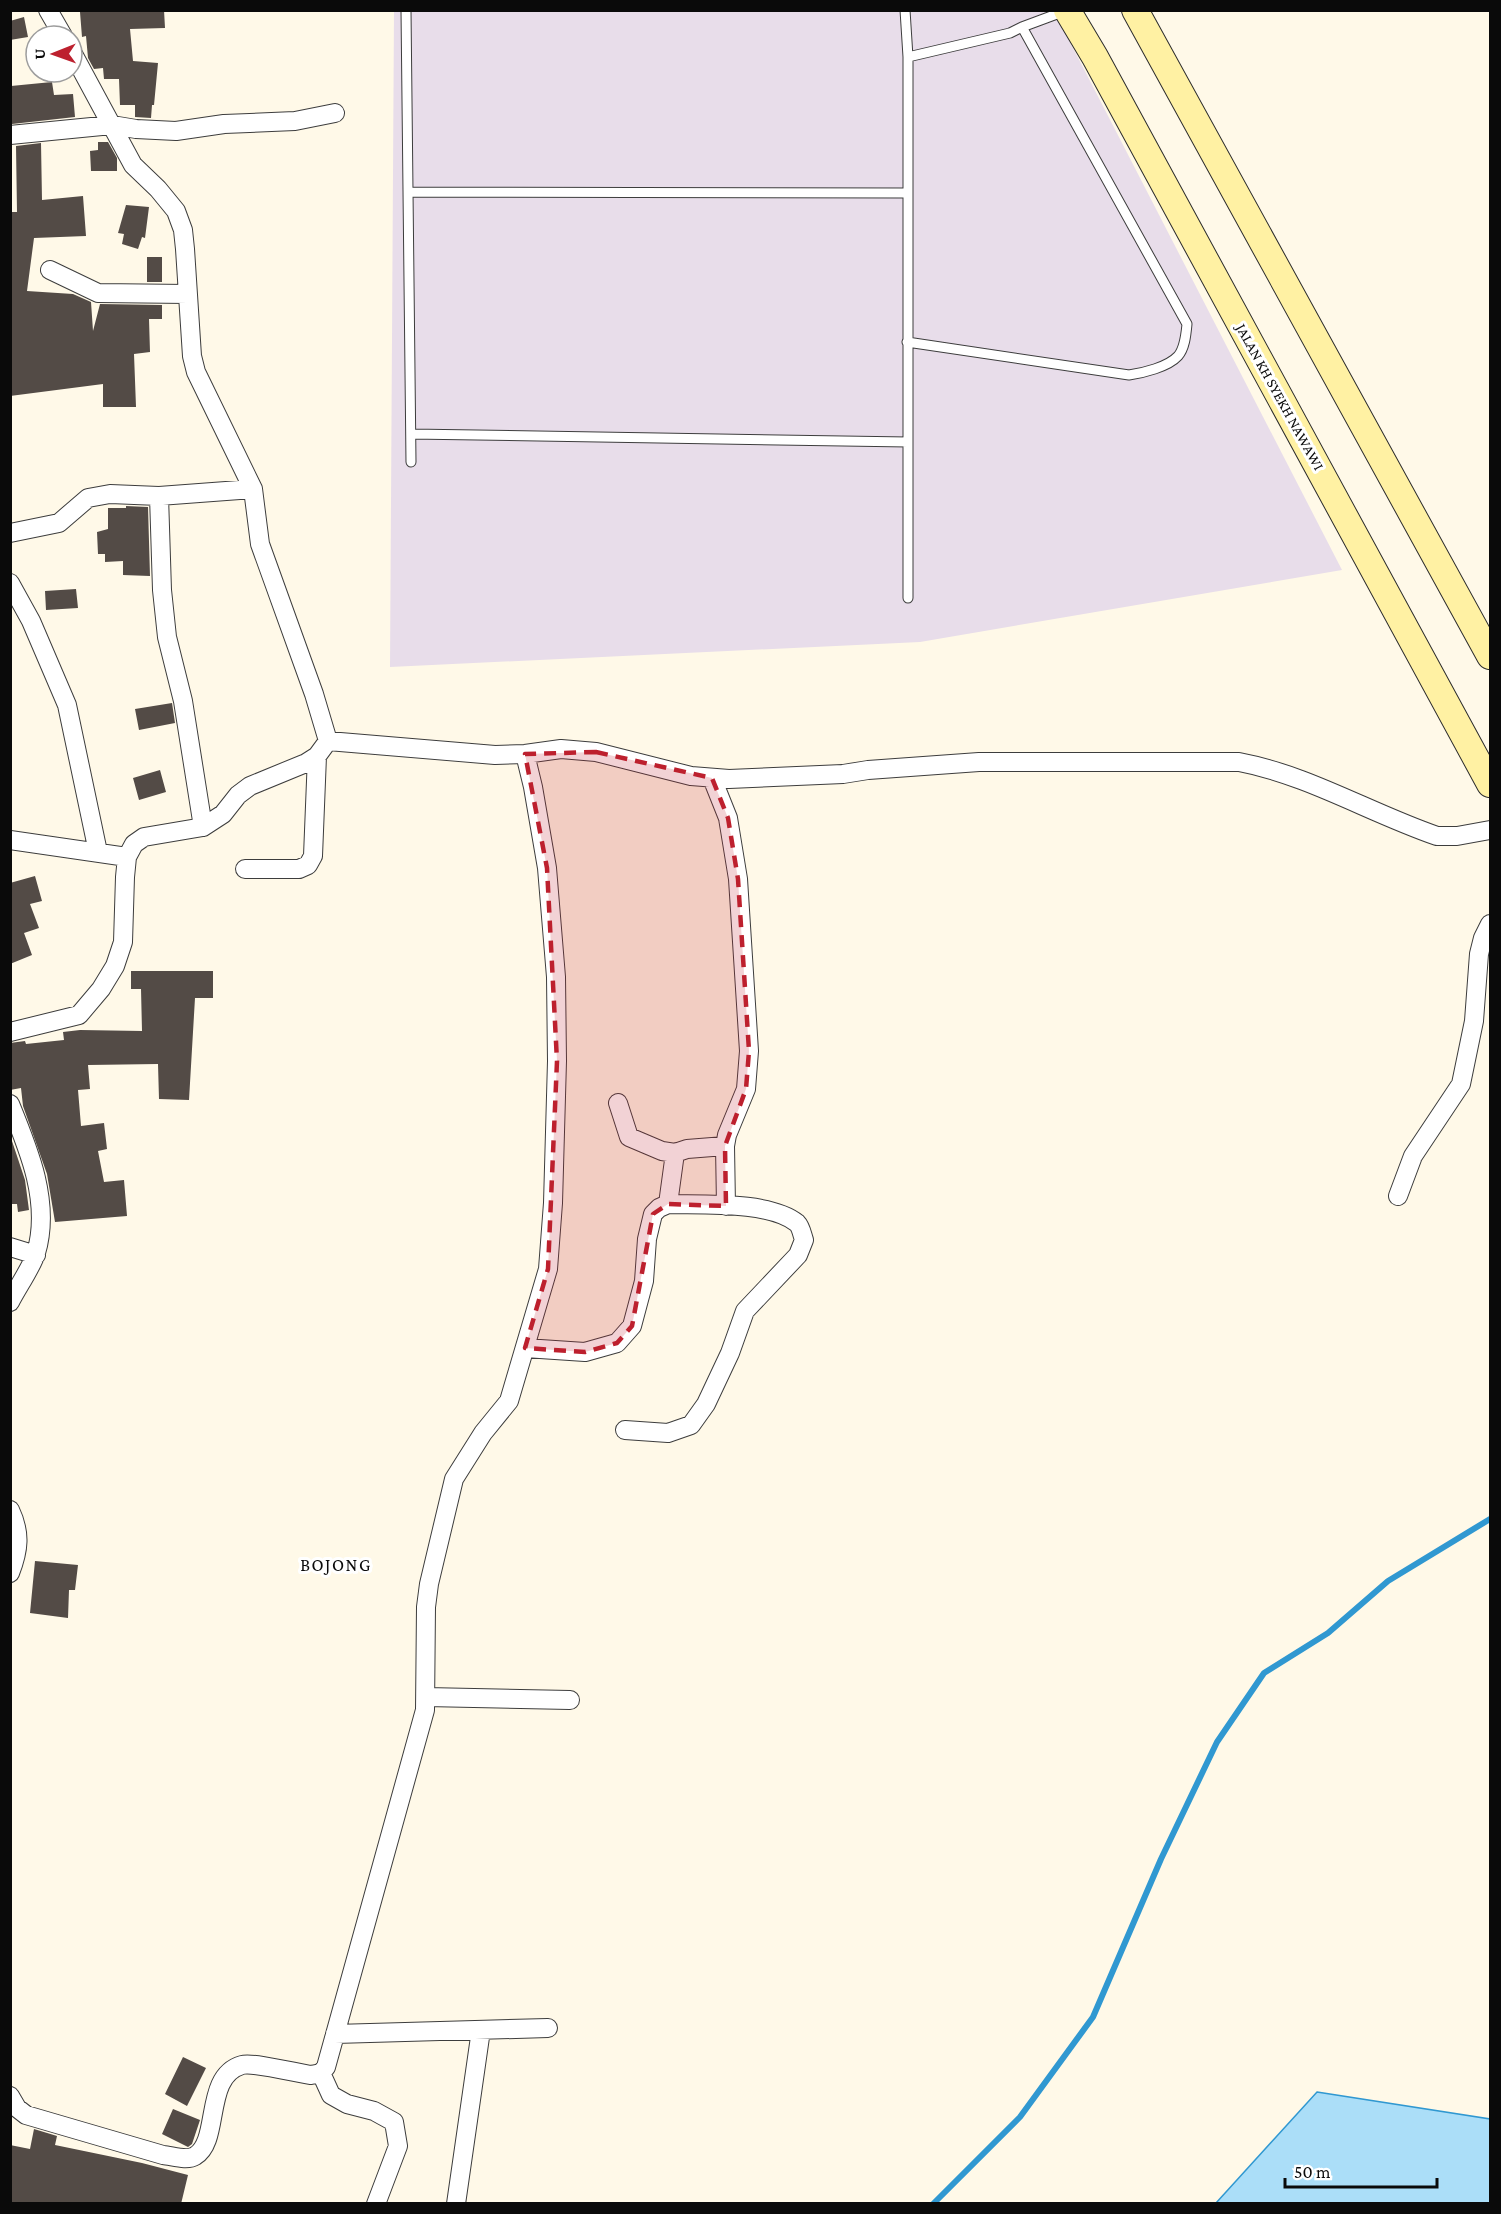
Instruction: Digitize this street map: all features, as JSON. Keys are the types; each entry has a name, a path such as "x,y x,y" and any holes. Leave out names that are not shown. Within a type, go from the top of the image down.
{"main road":[{"path":"1135,10 1491,656"},
{"name":"JALAN KH SYEKH NAWAWI","path":"1067,11 1095,57 1491,784"}],"street":[{"path":"48,10 56,24"},
{"path":"84,74 133,165 158,189 176,211 183,230 192,356 196,372 253,489 260,544 314,694 328,741"},
{"path":"10,135 112,125 176,131 224,124 295,121 335,113"},
{"path":"50,270 98,293 188,294"},
{"path":"10,533 58,524 88,498 110,494 159,496 253,489"},
{"path":"159,496 162,590 167,637 183,701 203,827"},
{"path":"10,583 31,621 67,705 98,852"},
{"path":"328,741 495,755 561,749 596,752 656,769 691,776 729,779 843,774 979,762 1239,762 1268,768 1295,778 1437,836 1457,836 1491,830"},
{"path":"10,1032 79,1015 101,989 115,966 123,942 127,857 134,844 144,837 203,827 223,814 238,795 250,786 306,763 316,756 328,741"},
{"path":"10,2096 17,2108 26,2115 163,2155 186,2158 195,2156 205,2146 221,2083 229,2070 244,2064 311,2075 321,2073 326,2067 425,1710 426,1607 429,1584 454,1479 477,1442 509,1401 548,1269 553,1203 557,1061 554,940 547,868 525,754"},
{"path":"245,869 299,869 308,865 313,856 316,756"},
{"path":"712,778 728,818 738,879 748,1051 746,1089 727,1135 725,1146 726,1206"},
{"path":"10,840 127,857"},
{"path":"1398,1196 1413,1156 1461,1084 1474,1021 1479,954 1483,938 1491,924"},
{"path":"10,1104 35,1169 42,1226 36,1255 10,1302"},
{"path":"618,1104 629,1137 662,1151 675,1153 687,1149 725,1146"},
{"path":"668,1204 675,1153"},
{"path":"525,1348 585,1352 617,1342 632,1326 644,1281 646,1239 653,1214 659,1208 668,1204 757,1208 780,1213 799,1224 804,1240 798,1255 745,1311 730,1353 706,1404 691,1425 668,1433 625,1430"},
{"path":"10,1247 36,1255"},
{"path":"10,1510 17,1524 19,1546 10,1573"},
{"path":"426,1697 570,1701"},
{"path":"336,2034 548,2028"},
{"path":"456,2204 481,2030"},
{"path":"321,2073 331,2096 347,2104 374,2111 394,2122 398,2146 376,2204"}],"lane":[{"path":"406,10 411,462"},
{"path":"905,10 909,57 908,598"},
{"path":"909,57 1010,33 1067,11"},
{"path":"907,342 1129,375 1151,371 1178,357 1185,340 1187,324 1022,27"},
{"path":"408,192 907,193"},
{"path":"411,434 908,442"}],"highlighted area":[{"path":"596,752 712,778 728,818 738,879 749,1051 746,1089 725,1146 726,1206 668,1204 653,1214 632,1326 617,1343 585,1352 525,1348 548,1269 557,1061 547,868 525,754"}],"shaded area":[{"path":"394,11 1054,11 1342,570 920,642 390,667"}],"water":[{"path":"1317,2092 1490,2119 1490,2203 1216,2203"}],"building":[{"path":"88,10 164,10 165,28 130,29 133,61 158,63 151,118 135,117 135,105 120,105 119,79 104,79 103,68 94,69 88,58 84,24 81,24 80,12"},
{"path":"24,17 24,38 10,40 10,21"},
{"path":"52,84 54,95 73,94 75,117 12,124 11,86"},
{"path":"98,142 108,142 117,158 117,171 91,171 90,151 98,150"},
{"path":"41,143 42,200 83,196 86,236 34,238 27,291 73,294 91,302 93,331 100,304 162,305 162,319 149,319 150,352 134,354 136,407 103,407 103,384 10,396 10,212 17,212 16,146"},
{"path":"126,205 149,207 145,238 142,237 138,249 122,244 124,234 118,233"},
{"path":"147,257 162,257 162,282 147,282"},
{"path":"126,506 148,507 150,576 123,575 123,561 105,562 105,554 98,554 97,532 108,529 108,508 126,508"},
{"path":"76,589 78,608 46,610 45,591"},
{"path":"172,703 175,723 139,730 135,709"},
{"path":"160,770 166,792 139,800 133,778"},
{"path":"35,876 42,901 30,904 39,928 24,933 32,955 10,964 10,883"},
{"path":"131,971 213,971 213,998 195,998 189,1100 159,1099 158,1064 88,1065 90,1089 78,1090 81,1126 104,1123 107,1149 98,1151 104,1182 124,1180 127,1216 55,1222 47,1174 23,1106 21,1088 10,1090 10,1043 25,1041 26,1044 64,1040 63,1032 80,1030 142,1031 141,989 131,989"},
{"path":"10,1135 25,1180 29,1210 18,1212 17,1204 10,1204"},
{"path":"35,1561 78,1565 75,1590 69,1590 68,1618 30,1613"},
{"path":"183,2057 206,2068 187,2106 165,2094"},
{"path":"173,2109 200,2120 192,2144 188,2147 162,2134"},
{"path":"34,2129 57,2136 55,2145 188,2175 181,2204 10,2204 10,2145 30,2149"}],"waterway":[{"path":"933,2204 1020,2117 1093,2017 1161,1859 1217,1742 1264,1673 1328,1633 1388,1581 1490,1519"}],"district":[{"name":"BOJONG","path":"336,1565"}]}
